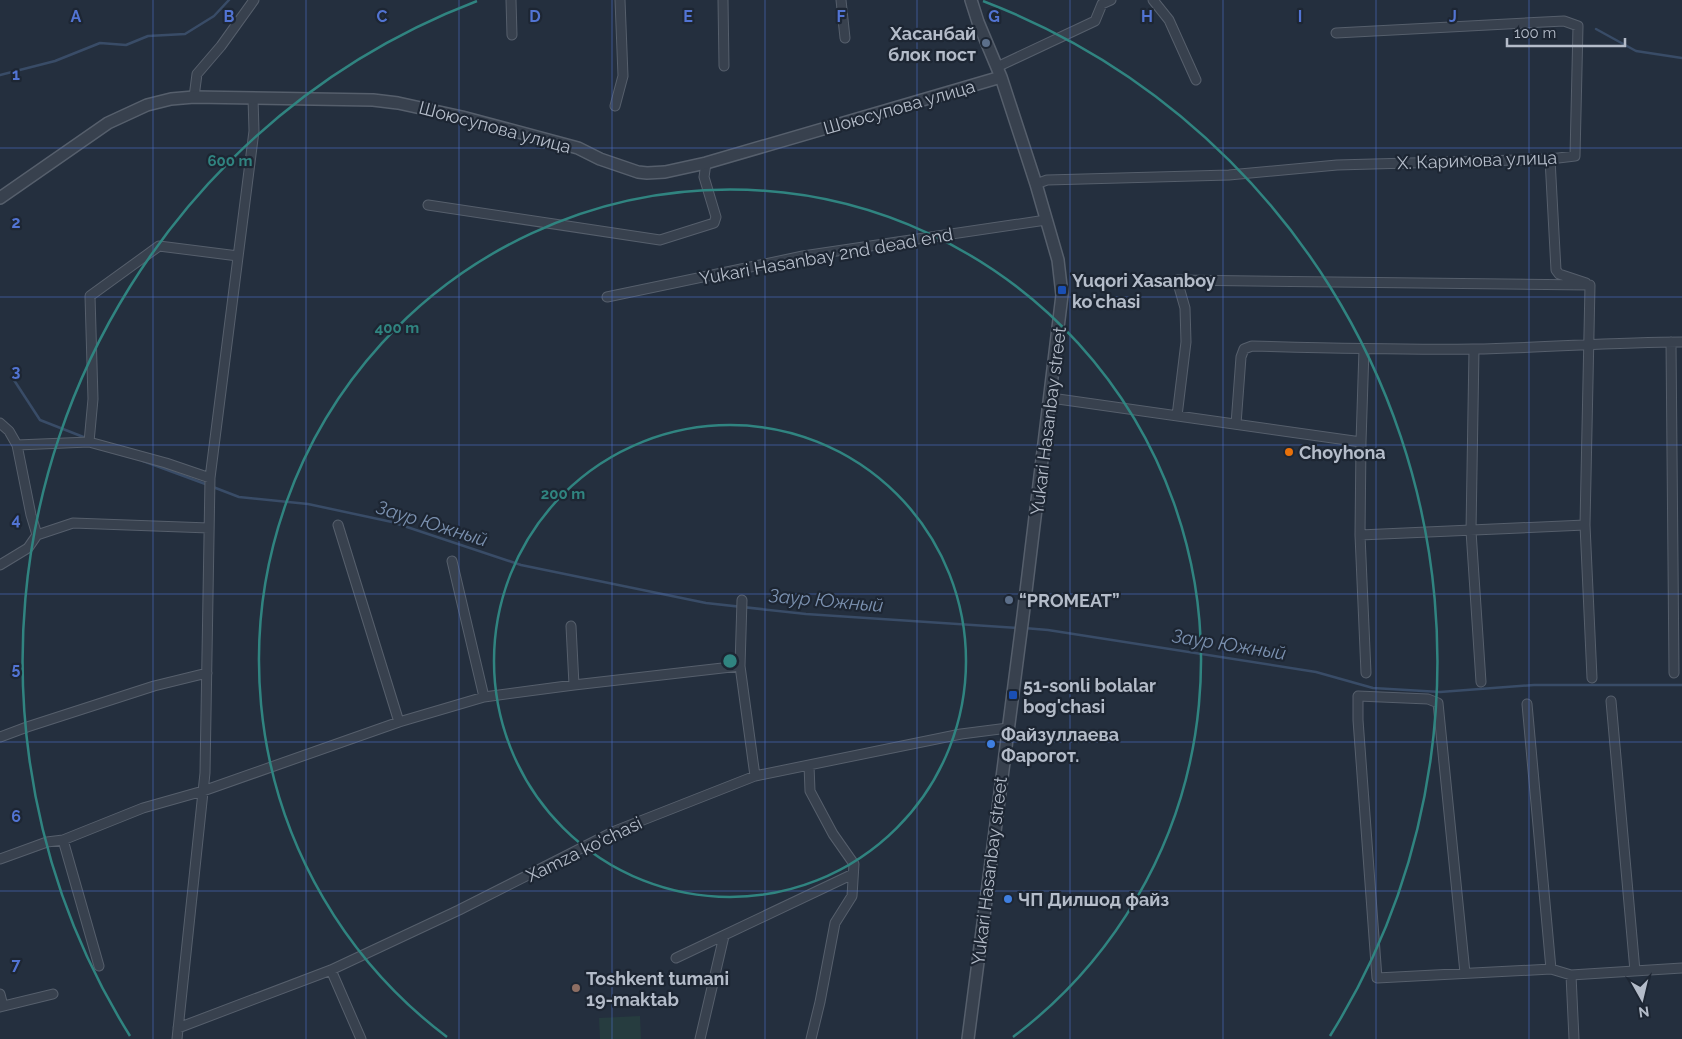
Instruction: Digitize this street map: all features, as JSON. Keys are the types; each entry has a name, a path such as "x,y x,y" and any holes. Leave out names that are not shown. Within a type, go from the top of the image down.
{"street":[{"path":"194,97 198,74 254,0"},
{"path":"511,0 512,35"},
{"path":"615,106 623,76 620,0"},
{"path":"723,0 724,66"},
{"path":"841,0 845,38"},
{"name":"Yukari Hasanbay street","path":"968,1039 1051,398 1062,295 1058,260 1036,184 999,72 971,0"},
{"path":"999,72 1095,21 1102,4 1110,0"},
{"path":"1153,0 1169,20 1196,80"},
{"name":"Х. Каримова улица","path":"1036,184 1047,180 1229,174 1337,165 1550,159 1575,156 1578,26 1564,22 1336,33"},
{"name":"Шоюсупова улица","path":"0,198 93,132 146,105 171,99 194,97 373,100 411,105 578,148 600,159 638,172 647,173 665,172 706,163 999,72"},
{"path":"177,1039 203,790 210,478 254,131 253,98"},
{"path":"1550,159 1555,265 1559,274 1556,284"},
{"path":"428,205 660,240 714,223 716,217 704,177 706,163"},
{"name":"Yukari Hasanbay 2nd dead end","path":"607,297 803,256 1046,220"},
{"path":"89,442 93,399 90,296 159,246 238,256"},
{"path":"1559,274 1580,279 1590,285"},
{"path":"1177,416 1186,342 1185,308 1177,280 1590,285"},
{"path":"1590,285 1585,525 1592,678"},
{"path":"1671,342 1674,673"},
{"path":"1236,424 1241,357 1244,349 1252,346 1474,349 1589,343 1682,342"},
{"path":"1364,349 1360,535 1366,673"},
{"path":"1474,349 1471,531 1481,682"},
{"path":"1051,398 1361,442"},
{"path":"0,423 9,431 17,445 31,515 37,535"},
{"path":"17,445 89,442 166,463 210,478"},
{"path":"0,565 28,548 37,535 73,523 209,528"},
{"path":"1360,535 1585,525"},
{"path":"338,526 399,722"},
{"path":"452,561 484,697"},
{"path":"742,600 740,666 755,776"},
{"path":"571,626 574,685"},
{"path":"0,859 47,842 62,840 143,808 203,790 399,722 484,697 740,666"},
{"path":"0,737 154,686 207,673"},
{"path":"1465,972 1438,703 1428,699 1358,696 1358,720 1377,978 1551,969 1571,975 1682,968"},
{"path":"1611,701 1635,971"},
{"path":"1527,704 1551,969"},
{"name":"Xamza ko'chasi","path":"178,1028 331,970 459,910 615,831 755,776 961,734 1008,728"},
{"path":"808,765 810,791 833,834 854,864 852,896 835,922 811,1039"},
{"path":"62,840 99,966"},
{"path":"676,958 853,874"},
{"path":"700,1039 724,936"},
{"path":"331,970 361,1039"},
{"path":"1571,975 1574,1039"},
{"path":"0,994 2,1007 53,994"}],"green space":[{"path":"640,1016 641,1039 600,1039 599,1018"}],"waterway":[{"path":"0,75 55,61 100,43 126,45 148,36 185,34 214,16 229,0"},
{"path":"1596,29 1636,51 1682,58"},
{"name":"Заур Южный","path":"12,377 40,420 86,438"},
{"name":"Заур Южный","path":"143,461 208,485"},
{"name":"Заур Южный","path":"213,487 239,497 308,504 392,522 521,565 706,603 806,614 1019,628"},
{"name":"Заур Южный","path":"1024,628 1048,630 1316,672 1373,688 1440,692 1534,685 1682,685"}],"place":[{"name":"Хасанбай блок пост","path":"986,43"},
{"name":"Yuqori Xasanboy ko'chasi","path":"1062,290"},
{"name":"Choyhona","path":"1289,452"},
{"name":"“PROMEAT”","path":"1009,600"},
{"name":"51-sonli bolalar bog'chasi","path":"1013,695"},
{"name":"Файзуллаева Фарогот.","path":"991,744"},
{"name":"ЧП Дилшод файз","path":"1008,899"},
{"name":"Toshkent tumani 19-maktab","path":"576,988"}]}
